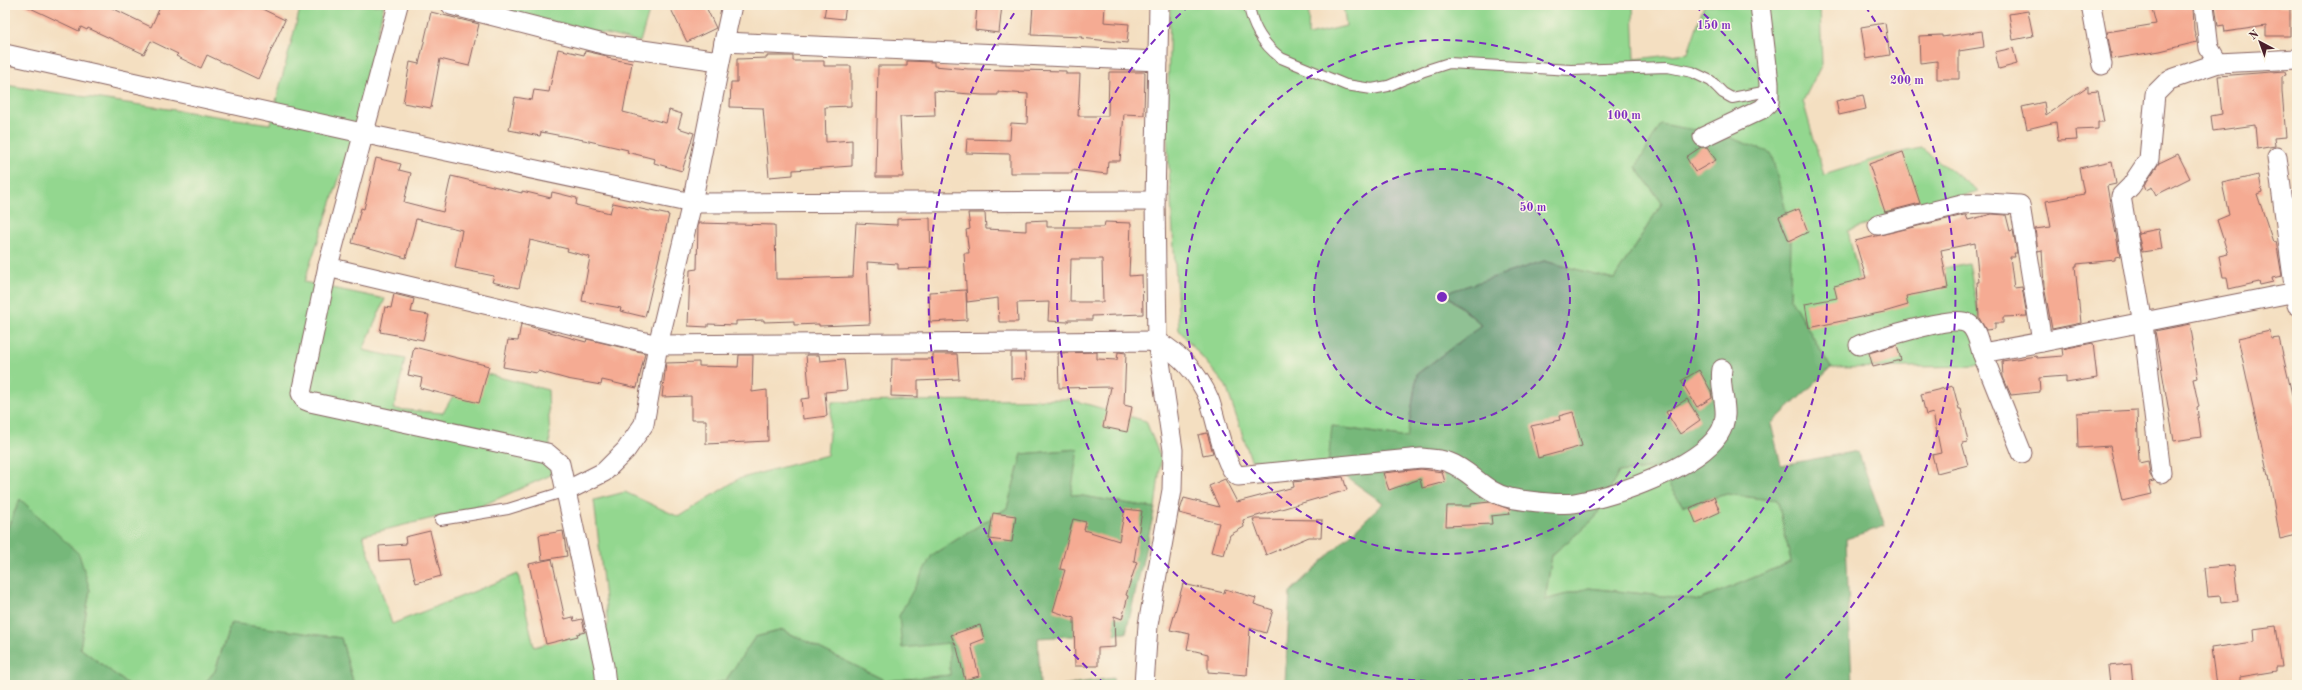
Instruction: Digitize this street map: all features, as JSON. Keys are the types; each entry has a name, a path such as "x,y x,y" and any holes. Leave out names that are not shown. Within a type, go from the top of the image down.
{"street":[{"path":"398,5 362,134 328,266 301,393 305,400 547,453 560,464 604,666 606,685"},
{"path":"451,5 608,45 719,61"},
{"path":"566,491 604,472 626,450 644,424 658,345 692,203 719,61 732,5"},
{"path":"1144,685 1148,625 1172,490 1173,450 1157,341 1155,201 1159,5"},
{"path":"1703,138 1767,106 1769,102 1769,87 1760,5"},
{"path":"2091,5 2102,65"},
{"path":"2204,5 2209,48 2218,63"},
{"path":"724,42 1158,61"},
{"path":"5,54 362,134 692,203 1155,201"},
{"path":"2161,473 2143,324 2121,196 2131,186 2149,159 2155,94 2169,80 2218,63 2297,59"},
{"path":"1982,353 2143,324 2296,299 2277,157"},
{"path":"1878,225 1962,204 1987,203 2020,205 2042,342"},
{"path":"328,266 658,345 1157,341 1184,360 1200,380 1210,401 1230,465 1238,476 1421,458 1448,462 1490,491 1511,498 1572,504 1632,489 1702,453 1719,433 1727,411 1720,382 1722,369"},
{"path":"1859,344 1948,321 1967,322 1973,328 2022,453"}],"lane":[{"path":"1249,5 1251,18 1256,28 1267,46 1274,53 1281,58 1346,85 1358,88 1372,89 1388,86 1424,71 1449,64 1572,70 1668,67 1692,72 1711,81 1722,93 1732,98 1763,92 1769,87"},
{"path":"440,520 508,509 566,491"}],"green space":[{"path":"301,5 384,5 352,141 304,282 385,299 363,350 405,359 394,409 443,413 468,369 548,390 551,475 479,507 363,535 392,624 518,574 534,647 608,626 594,500 625,492 679,517 738,479 827,455 832,402 1069,399 1146,421 1161,459 1155,508 1070,494 1078,449 1022,454 1007,508 932,555 949,642 951,675 886,681 783,630 755,637 726,680 712,685 354,685 341,638 230,624 215,671 203,685 129,685 80,648 90,590 20,499 5,534 5,85 270,124"},
{"path":"481,5 651,5 640,42"},
{"path":"1170,5 1309,5 1308,35 1346,26 1343,5 1633,5 1635,59 1688,53 1704,5 1820,5 1822,64 1803,101 1824,175 1887,155 1921,148 1978,191 1848,231 1860,284 1969,263 1988,366 1831,368 1790,298 1791,230 1636,167 1662,203 1614,279 1544,261 1445,294 1482,325 1417,374 1407,438 1333,426 1328,464 1251,460 1226,386 1179,330 1167,136"},
{"path":"1661,124 1723,135 1771,153 1791,230 1790,298 1831,368 1771,424 1781,465 1858,451 1885,526 1846,539 1852,685 1289,685 1285,683 1290,592 1383,503 1328,464 1332,426 1407,438 1417,374 1482,325 1445,293 1544,261 1614,279 1662,203 1636,167","holes":["1657,468 1683,506 1727,494 1778,501 1791,562 1700,600 1589,588 1545,600 1552,555 1595,518 1619,472"]},
{"path":"1078,449 1071,494 1155,508 1126,633 1038,638 1040,685 712,685 726,680 755,637 783,630 886,681 950,675 949,643 902,648 899,616 932,555 1007,508 1022,454"},
{"path":"1657,468 1683,506 1727,494 1778,501 1791,562 1700,600 1589,588 1545,600 1552,555 1595,518 1619,472"},
{"path":"20,499 79,554 90,590 80,648 129,685 5,685 5,534"},
{"path":"231,623 341,638 354,685 203,685 215,671"},
{"path":"1113,678 1114,685 1063,685"}],"building":[{"path":"24,5 106,5 151,27 161,5 254,5 285,20 258,79 207,55 201,68 176,56 178,54 151,41 144,54 88,28 87,30 81,27 79,31"},
{"path":"669,5 705,5 716,28 687,42"},
{"path":"826,5 846,5 844,19 824,17"},
{"path":"977,5 1002,5 999,33 975,30"},
{"path":"1033,5 1105,6 1104,22 1129,24 1127,43 1081,38 1082,37 1031,35"},
{"path":"2151,5 2193,5 2194,30 2197,42 2160,51 2112,59 2107,32 2156,24"},
{"path":"2215,5 2290,7 2290,36 2266,36 2266,26 2225,32 2224,25 2218,26"},
{"path":"2028,11 2033,36 2013,40 2009,14"},
{"path":"431,12 479,24 469,66 440,59 431,108 403,103 410,62 419,64"},
{"path":"1885,23 1890,55 1866,59 1861,27"},
{"path":"1982,31 1984,47 1959,51 1959,79 1937,79 1937,61 1920,63 1919,36 1942,35 1942,37"},
{"path":"2013,48 2017,64 1999,69 1995,52"},
{"path":"558,49 584,55 585,51 607,56 607,58 632,63 623,112 666,123 669,110 682,114 678,128 694,133 682,171 654,163 655,159 627,152 628,150 541,132 540,136 509,130 515,97 532,100 534,90 549,92"},
{"path":"767,56 793,56 793,61 824,61 824,66 851,66 851,106 825,107 826,142 852,140 852,166 793,170 793,175 769,177 763,108 730,107 731,82 737,82 737,59 767,58"},
{"path":"907,61 934,62 934,66 968,69 1066,71 1066,74 1080,74 1078,116 1108,116 1109,72 1145,72 1144,115 1124,114 1120,161 1108,161 1107,174 1072,170 1072,173 1010,173 1010,154 966,153 967,139 1010,140 1011,123 1027,124 1028,94 998,92 998,95 982,95 934,91 935,116 900,117 903,177 876,177 878,66 907,66"},
{"path":"2285,71 2286,75 2282,76 2282,92 2286,137 2274,138 2275,146 2257,149 2255,125 2213,131 2211,116 2222,114 2218,76"},
{"path":"2088,86 2088,92 2098,91 2104,122 2098,122 2098,129 2076,130 2077,140 2058,141 2056,122 2027,129 2022,107 2044,102 2046,115"},
{"path":"1863,95 1866,109 1839,115 1836,101"},
{"path":"1701,147 1707,147 1716,160 1695,172 1686,157"},
{"path":"1903,152 1920,203 1885,212 1869,164"},
{"path":"2178,154 2190,178 2156,195 2152,187 2146,190 2144,186 2159,163"},
{"path":"376,158 401,164 399,170 411,173 404,202 443,212 451,176 522,193 522,191 551,198 552,192 577,198 576,205 610,213 613,203 669,215 645,317 620,311 621,308 582,301 590,257 567,251 568,249 530,240 519,288 492,282 494,276 455,268 462,230 416,219 406,258 352,243 361,208 364,209"},
{"path":"2112,161 2116,184 2107,186 2120,256 2115,257 2115,260 2077,264 2077,266 2075,266 2081,323 2052,329 2044,286 2042,250 2038,251 2035,229 2051,227 2046,201 2084,194 2079,168"},
{"path":"2259,175 2262,192 2257,194 2273,242 2276,241 2282,276 2272,278 2273,282 2260,285 2259,282 2229,289 2227,277 2223,277 2219,256 2228,254 2217,220 2229,215 2222,183"},
{"path":"1799,209 1808,232 1789,241 1779,217"},
{"path":"968,213 985,213 986,229 1026,231 1026,221 1047,220 1047,227 1104,227 1105,222 1131,223 1129,276 1142,275 1143,314 1092,316 1092,320 1068,320 1068,322 1048,321 1049,302 1017,303 1018,322 999,322 998,298 967,302 964,253 969,253 966,230 970,229","holes":["1071,259 1102,259 1103,302 1070,302"]},
{"path":"1992,214 2006,215 2010,231 2013,230 2017,253 2014,253 2015,257 2010,257 2014,288 2022,287 2027,316 2003,317 2003,323 1995,323 1995,329 1986,330 1979,318 1977,282 1979,282 1975,243 1941,250 1948,288 1906,296 1908,305 1884,312 1809,328 1805,304 1837,298 1834,286 1866,278 1855,241 1964,215 1966,215 1968,220"},
{"path":"930,218 931,268 898,269 898,264 867,262 870,324 819,326 819,324 794,325 794,321 764,322 764,320 736,321 736,325 708,324 708,327 688,326 690,270 697,269 698,223 775,225 776,279 790,279 853,277 856,223 897,225 897,219"},
{"path":"2159,229 2162,249 2142,252 2138,233"},
{"path":"966,290 967,320 930,322 929,292"},
{"path":"394,294 414,299 411,312 429,315 423,340 380,332 385,307 391,308"},
{"path":"521,324 586,342 587,339 645,353 637,388 602,380 601,385 567,379 538,371 537,373 503,367 508,340 518,341"},
{"path":"2190,324 2193,341 2191,342 2198,378 2193,379 2199,407 2197,408 2201,437 2174,441 2155,331"},
{"path":"2270,331 2271,339 2279,338 2297,416 2297,535 2280,539 2269,476 2238,338"},
{"path":"2093,343 2097,378 2066,383 2066,376 2039,378 2040,392 2011,395 2003,377 2002,361 2036,356 2037,358 2063,356 2062,349"},
{"path":"1897,345 1901,360 1873,367 1869,353"},
{"path":"414,347 489,366 479,403 420,388 422,378 408,375"},
{"path":"1097,352 1097,359 1117,360 1118,352 1126,353 1124,405 1132,407 1127,432 1103,427 1111,387 1059,388 1058,353"},
{"path":"1011,353 1025,353 1026,378 1011,379"},
{"path":"933,354 957,354 959,379 918,381 918,397 891,396 892,359 933,359"},
{"path":"739,355 753,355 752,392 767,390 768,441 706,444 706,420 691,420 691,396 662,397 666,363 699,362 699,366 738,367"},
{"path":"806,355 819,355 820,361 844,359 847,390 825,392 827,416 803,419 801,399 810,398"},
{"path":"1699,370 1711,391 1712,398 1697,407 1681,381"},
{"path":"1953,386 1959,409 1961,409 1968,442 1962,443 1968,465 1937,473 1932,455 1941,453 1933,413 1926,415 1921,394"},
{"path":"1687,399 1700,420 1680,434 1666,412"},
{"path":"2137,410 2139,463 2148,461 2150,475 2154,481 2149,482 2152,494 2122,501 2110,446 2078,448 2077,413"},
{"path":"1573,412 1582,446 1538,458 1531,426 1560,420 1559,416"},
{"path":"1207,433 1213,453 1203,455 1198,435"},
{"path":"1421,469 1442,472 1445,482 1422,488 1420,479 1389,490 1383,473"},
{"path":"1343,477 1347,490 1243,520 1244,527 1230,535 1224,555 1211,552 1219,523 1179,513 1184,498 1219,507 1209,486 1225,479 1237,502 1294,487 1293,482"},
{"path":"1714,497 1720,512 1696,523 1690,508"},
{"path":"1490,502 1509,509 1510,514 1491,516 1492,524 1446,526 1447,506 1471,506 1471,504"},
{"path":"1125,509 1142,511 1134,561 1137,562 1126,595 1128,596 1122,619 1114,616 1115,647 1098,648 1098,666 1075,666 1074,618 1053,611 1065,570 1060,569 1073,519 1086,522 1084,530 1119,541"},
{"path":"993,513 1016,516 1012,542 989,539"},
{"path":"1253,519 1322,520 1321,537 1309,537 1266,555"},
{"path":"430,531 441,576 416,583 410,559 380,561 379,546 406,544 405,537"},
{"path":"563,531 567,556 542,560 539,535"},
{"path":"552,559 565,619 573,617 574,621 582,619 585,632 577,634 578,636 546,644 529,564"},
{"path":"2234,565 2238,601 2221,603 2220,596 2208,597 2205,568"},
{"path":"1183,584 1224,593 1225,589 1256,598 1254,604 1273,610 1266,633 1250,628 1247,675 1208,672 1208,654 1187,649 1190,634 1170,630"},
{"path":"980,625 984,639 971,644 979,676 965,680 957,648 951,635"},
{"path":"2276,626 2282,667 2276,667 2276,671 2240,677 2240,681 2216,685 2211,648 2254,642 2253,629"},
{"path":"2131,664 2133,685 2110,685 2108,666"}]}
